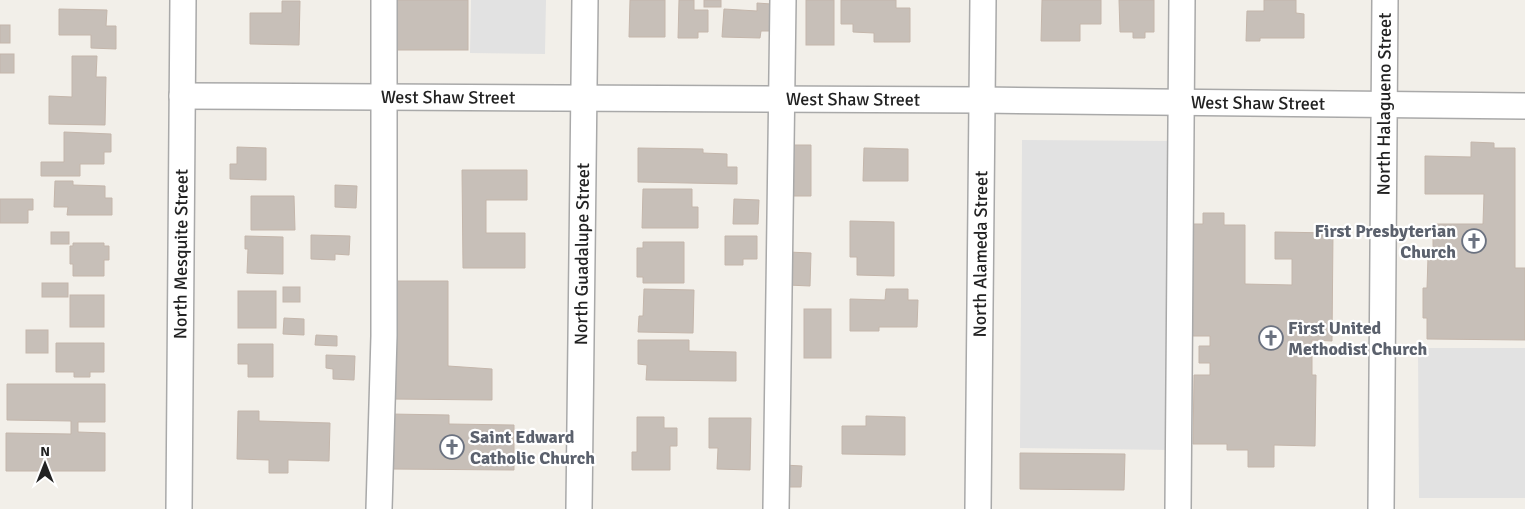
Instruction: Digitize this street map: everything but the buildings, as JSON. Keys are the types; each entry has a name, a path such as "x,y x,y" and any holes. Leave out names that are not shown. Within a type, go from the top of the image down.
{"street":[{"name":"North Mesquite Street","path":"179,509 183,0"},
{"path":"379,509 384,336 384,0"},
{"name":"North Guadalupe Street","path":"579,509 585,0"},
{"path":"776,509 783,0"},
{"name":"North Alameda Street","path":"978,509 983,0"},
{"path":"1178,509 1182,0"},
{"name":"North Halagueno Street","path":"1381,509 1385,0"},
{"name":"West Shaw Street","path":"182,96 982,100 1525,106"}],"shaded area":[{"path":"471,0 546,0 545,54 470,53"},
{"path":"1022,140 1173,141 1172,450 1020,448"},
{"path":"1418,348 1525,348 1525,498 1419,498"}],"place":[{"name":"First Presbyterian Church","path":"1474,241"},
{"name":"First United Methodist Church","path":"1271,338"},
{"name":"Saint Edward Catholic Church","path":"452,447"}]}
